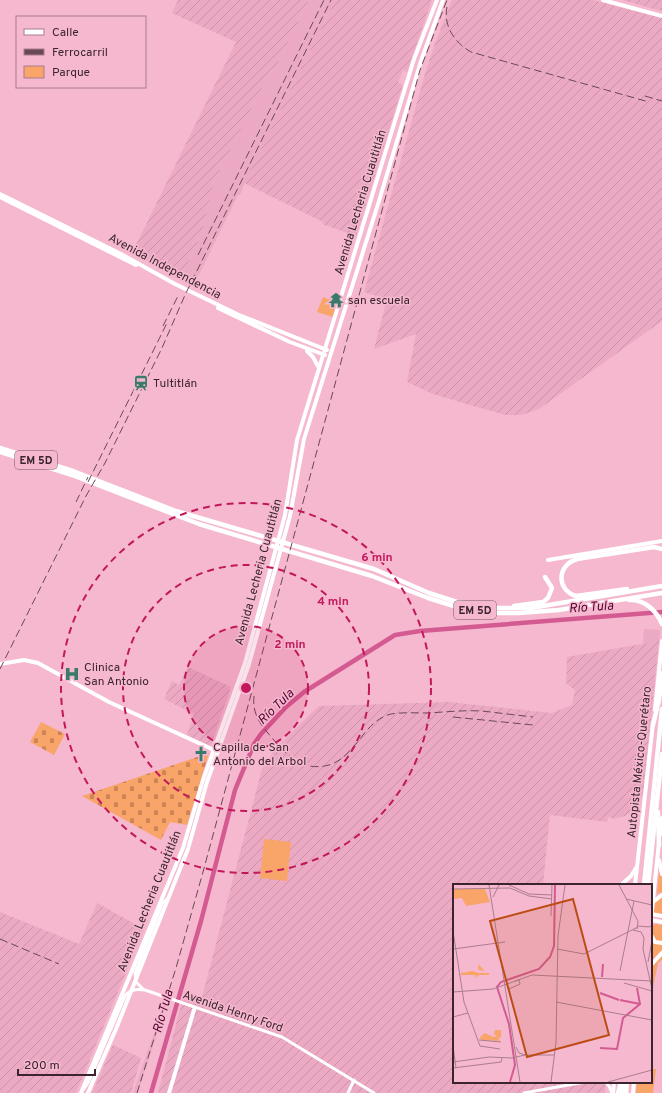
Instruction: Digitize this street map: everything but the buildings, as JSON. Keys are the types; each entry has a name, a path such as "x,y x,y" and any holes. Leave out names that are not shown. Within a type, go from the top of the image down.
{"highway":[{"name":"EM 5D","path":"0,448 176,511 374,569 429,593 479,606 509,608 543,607 661,586"},
{"name":"EM 5D","path":"0,452 72,473"},
{"name":"EM 5D","path":"141,499 199,524 372,576 428,598 457,607 498,613 527,613 559,610 661,593"},
{"path":"647,588 632,588 579,597 567,592 561,580 561,571 569,562 577,559 654,546 662,549"},
{"path":"479,606 512,606 544,601 550,596 552,590 550,583 545,577"},
{"path":"617,600 641,602 653,610 662,624"},
{"path":"653,725 659,700 662,673"},
{"path":"644,884 662,709"},
{"path":"648,884 662,754"},
{"path":"658,788 659,845"},
{"path":"618,1093 622,1083"},
{"path":"626,1093 627,1083"}],"main road":[{"name":"Avenida Lecheria Cuautitlán","path":"81,1093 183,848 246,657 285,515 298,440 414,59 437,0"},
{"name":"Avenida Lecheria Cuautitlán","path":"88,1093 188,849 215,751 249,664 290,516 304,439 379,201 420,61 443,0"},
{"path":"603,0 662,14"},
{"path":"613,0 662,14"},
{"name":"Avenida Independencia","path":"0,194 238,316 304,348 329,357"},
{"name":"Avenida Independencia","path":"0,197 121,255"},
{"name":"Avenida Independencia","path":"238,316 331,352"},
{"path":"304,348 313,357 319,368"},
{"path":"548,560 662,541"},
{"name":"Autopista México-Querétaro","path":"635,884 662,641"},
{"path":"0,664 12,660 30,660 61,675 109,702 215,751"},
{"path":"652,911 662,818"},
{"path":"658,856 662,874"},
{"path":"622,884 631,876 637,866"},
{"path":"653,902 662,895"},
{"path":"652,920 662,922"},
{"path":"652,937 655,942 662,943"},
{"path":"652,964 662,953"},
{"path":"129,978 135,980"},
{"path":"169,1093 194,1010"},
{"path":"613,1093 614,1083"},
{"path":"633,1093 634,1083"}],"street":[{"path":"145,990 136,982 135,973 162,904 168,898"},
{"path":"81,1093 88,1083 96,1066 127,994 134,990 145,990"},
{"name":"Avenida Henry Ford","path":"145,990 282,1037 374,1093"},
{"path":"348,1093 354,1080"},
{"path":"524,1093 579,1083"},
{"path":"606,1083 613,1093"}],"shaded area":[{"path":"178,0 309,0 274,71 271,70 214,182 201,236 180,280 132,253 236,42 172,13"},
{"path":"309,0 335,0 240,195 238,195 193,287 180,280 201,236 214,182 271,70 274,71"},
{"path":"335,0 432,0 407,72 403,70 398,83 402,84 402,88 356,236 322,224 323,222 244,183"},
{"path":"452,0 593,0 662,18 662,321 539,409 522,415 506,415 470,405 433,394 407,382 416,334 374,349 387,299 364,292 424,77"},
{"path":"622,0 662,0 662,11 650,8"},
{"path":"644,629 660,630 659,641 643,644"},
{"path":"659,641 643,795 639,798 634,810 625,816 614,819 608,817 607,822 550,815 543,884 453,884 453,1083 537,1083 538,1085 551,1083 606,1083 605,1093 158,1093 185,990 202,997 262,769 274,750 319,706 449,702 552,713 572,705 575,690 566,683 567,657"},
{"path":"188,667 231,687 211,746 187,735 194,714 164,699 172,681 179,685"},
{"path":"97,903 144,929 76,1093 0,1093 0,912 79,944"},
{"path":"165,1002 167,1003 138,1093 133,1093"},
{"path":"113,1045 141,1058 131,1093 92,1093"}],"green space":[{"path":"323,297 337,302 333,317 317,312"},
{"path":"41,722 65,734 54,755 30,742"},
{"path":"209,753 187,825 170,822 161,840 82,796"},
{"path":"264,839 291,842 287,881 260,878"},
{"path":"659,872 662,877 662,892 657,894"},
{"path":"662,896 662,914 654,913 655,902"},
{"path":"653,925 662,925 662,942 656,940 652,934"},
{"path":"652,939 655,943 662,945 662,950 652,960"},
{"path":"662,955 662,960 658,963 652,992 652,966"},
{"path":"652,1069 656,1069 653,1093 636,1093 637,1083 652,1083"}],"waterway":[{"name":"Río Tula","path":"151,1093 201,921 235,790 254,744 261,734 286,707 304,692 395,635 420,631 662,612"}],"railway":[{"path":"198,255 324,0"},
{"path":"0,669 162,348 185,295 331,0"},
{"path":"137,1093 176,968 203,872 420,70 447,0"},
{"path":"447,7 447,21 455,39 471,52 649,102"},
{"path":"645,96 662,101"},
{"path":"163,326 179,294"},
{"path":"88,482 167,323"},
{"path":"76,502 88,477"},
{"path":"254,696 254,709 258,719 278,745 290,757 297,761 320,767 339,761 354,747 373,724 381,718 391,714 482,711 533,717"},
{"path":"453,717 533,725"},
{"path":"0,939 59,964"}],"place":[{"name":"san escuela","path":"336,300"},
{"name":"Tultitlán","path":"141,383"},
{"name":"Clinica San Antonio","path":"72,674"},
{"name":"Capilla de San Antonio del Arbol","path":"201,754"}]}
